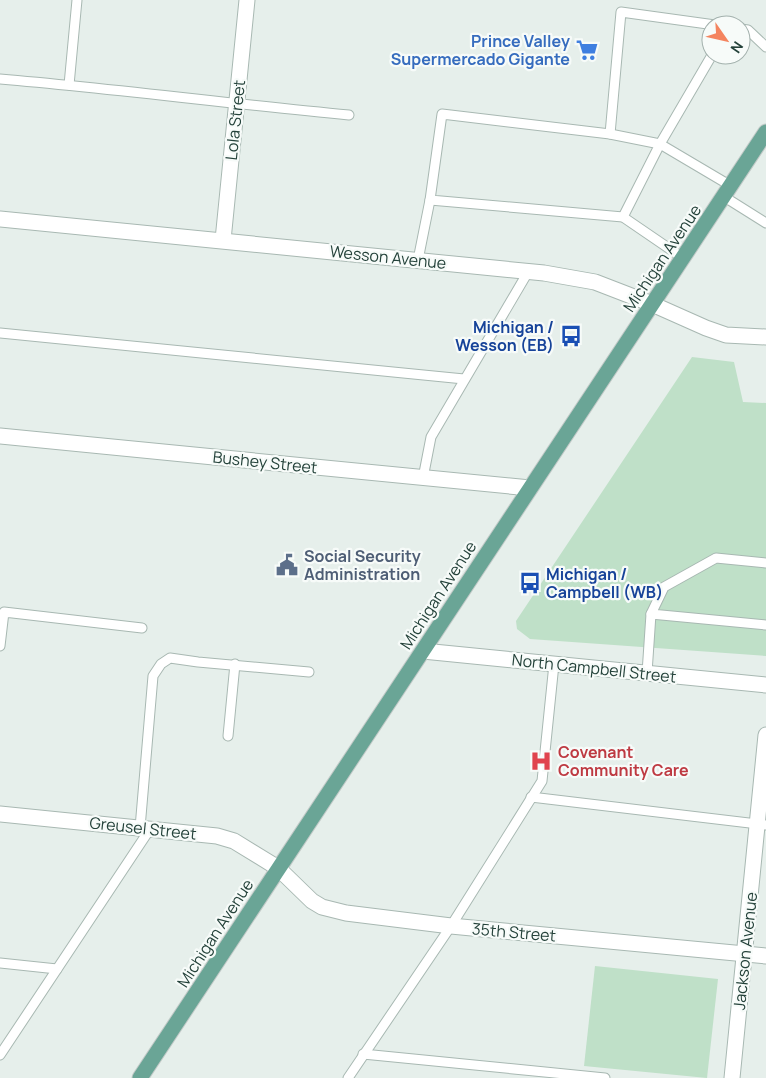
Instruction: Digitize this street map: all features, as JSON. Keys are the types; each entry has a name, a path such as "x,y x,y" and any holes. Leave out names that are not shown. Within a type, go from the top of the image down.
{"main road":[{"name":"Michigan Avenue","path":"140,1078 766,132"}],"street":[{"name":"Lola Street","path":"223,240 247,0"},
{"name":"Wesson Avenue","path":"0,219 544,273 595,282 726,335 766,337"},
{"name":"Bushey Street","path":"0,436 530,488"},
{"name":"North Campbell Street","path":"423,650 766,685"},
{"name":"Jackson Avenue","path":"732,1078 761,825 766,735"},
{"name":"Greusel Street","path":"0,814 218,836 234,840 278,868"},
{"name":"35th Street","path":"278,868 312,901 322,907 346,913 451,926 766,956"}],"lane":[{"path":"69,85 77,0"},
{"path":"610,134 621,12 701,23"},
{"path":"751,33 766,47"},
{"path":"623,218 660,144 706,65"},
{"path":"0,79 349,116"},
{"path":"418,260 430,200 442,114 610,134 660,144 727,191 766,223"},
{"path":"430,200 623,218 682,258"},
{"path":"423,478 431,437 528,272"},
{"path":"0,333 464,379"},
{"path":"647,673 651,614 664,587 716,558 766,563"},
{"path":"0,646 4,612 142,628"},
{"path":"651,614 766,626"},
{"path":"0,1056 145,828 153,676 161,664 170,658 309,672"},
{"path":"228,736 236,664"},
{"path":"348,1078 451,926 542,781 554,664"},
{"path":"531,797 761,825"},
{"path":"0,963 57,969"},
{"path":"363,1054 605,1078"}],"green space":[{"path":"692,357 734,362 743,402 766,403 766,656 530,639 517,629 516,621"},
{"path":"595,966 718,979 707,1078 584,1066"}],"place":[{"name":"Prince Valley Supermercado Gigante","path":"587,50"},
{"name":"Michigan / Wesson (EB)","path":"571,336"},
{"name":"Social Security Administration","path":"287,565"},
{"name":"Michigan / Campbell (WB)","path":"530,583"},
{"name":"Covenant Community Care","path":"541,761"}]}
